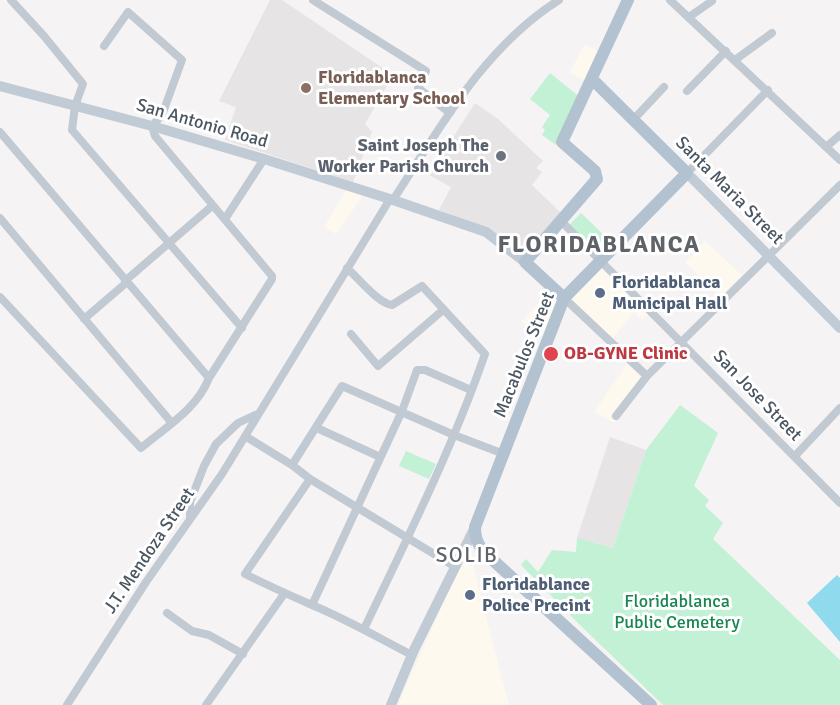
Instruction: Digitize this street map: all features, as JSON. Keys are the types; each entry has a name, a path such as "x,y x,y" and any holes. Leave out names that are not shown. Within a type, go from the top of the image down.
{"main road":[{"path":"564,298 525,262 596,182 598,176 595,171 562,142 628,0"},
{"name":"Santa Maria Street","path":"592,79 687,173"},
{"name":"Macabulos Street","path":"475,527 564,298 687,173"},
{"path":"475,527 477,542 483,551 651,705"}],"street":[{"path":"11,0 83,84 75,106 72,130 242,328"},
{"path":"313,0 426,71 418,88 450,113"},
{"name":"J.T. Mendoza Street","path":"67,705 118,623 190,516 222,474 347,268 450,113 498,50 512,36 559,0"},
{"path":"670,0 840,160"},
{"path":"689,17 712,1"},
{"path":"0,297 141,448 188,411 205,388 208,378 272,279 272,276 155,136 152,126 162,115 182,60 128,12 104,46"},
{"path":"735,60 772,33"},
{"path":"687,91 726,51"},
{"name":"San Antonio Road","path":"0,86 152,126 391,200 486,232 525,262"},
{"path":"633,120 664,87"},
{"name":"Macabulos Street","path":"687,173 768,90"},
{"path":"0,132 208,378"},
{"path":"826,147 840,135"},
{"path":"225,219 264,159"},
{"name":"Santa Maria Street","path":"687,173 840,328"},
{"path":"616,416 647,376 840,185"},
{"path":"84,319 212,206"},
{"path":"0,218 171,423"},
{"name":"San Jose Street","path":"561,220 839,498"},
{"path":"347,268 377,297 388,304 392,304 422,286 485,354 454,435 364,629"},
{"path":"564,298 647,376"},
{"path":"351,334 378,366 443,310"},
{"path":"312,604 402,411 417,370 425,370 471,390"},
{"path":"292,465 342,386 454,435 504,454"},
{"path":"795,456 840,408"},
{"path":"190,516 190,502 204,466 216,444 238,423 257,414"},
{"path":"317,428 380,457"},
{"path":"245,436 310,479 454,566"},
{"path":"310,479 245,574 284,594 312,604 412,654"},
{"path":"391,705 412,654 475,527"},
{"path":"206,705 284,594"},
{"path":"168,613 192,630 209,635 243,654"}],"shaded area":[{"name":"Floridablanca Elementary School","path":"270,0 282,0 393,75 365,124 372,132 353,182 225,140 236,107 219,101"},
{"path":"585,44 600,53 587,82 569,73"},
{"path":"475,103 498,119 543,161 536,168 542,172 532,185 561,213 524,255 484,227 439,210 451,187 429,175"},
{"path":"347,189 364,194 336,234 324,227"},
{"path":"705,241 742,275 720,297 685,262"},
{"path":"602,267 649,314 642,320 634,312 612,340 572,299"},
{"path":"550,291 558,301 545,337 521,322"},
{"path":"627,364 647,382 614,423 594,412"},
{"path":"610,437 646,450 613,548 577,538"},
{"path":"468,547 509,705 398,705"}],"green space":[{"path":"550,73 581,98 556,145 542,135 545,130 542,127 550,115 530,99"},
{"path":"581,213 610,241 597,255 567,227"},
{"name":"Floridablanca Public Cemetery","path":"680,405 718,433 694,486 709,500 705,506 723,523 713,539 840,660 840,705 663,705 521,565 526,559 538,572 552,550 576,552 577,538 613,548 646,450"},
{"path":"406,451 436,464 429,479 399,466"}],"water":[{"path":"837,575 840,578 840,642 807,603"}],"place":[{"name":"Floridablanca Elementary School","path":"306,88"},
{"name":"Saint Joseph The Worker Parish Church","path":"501,156"},
{"name":"Floridablanca Municipal Hall","path":"600,293"},
{"name":"OB-GYNE Clinic","path":"551,354"},
{"name":"Floridablance Police Precint","path":"470,595"}],"district":[{"name":"FLORIDABLANCA","path":"599,246"},
{"name":"SOLIB","path":"467,556"}]}
